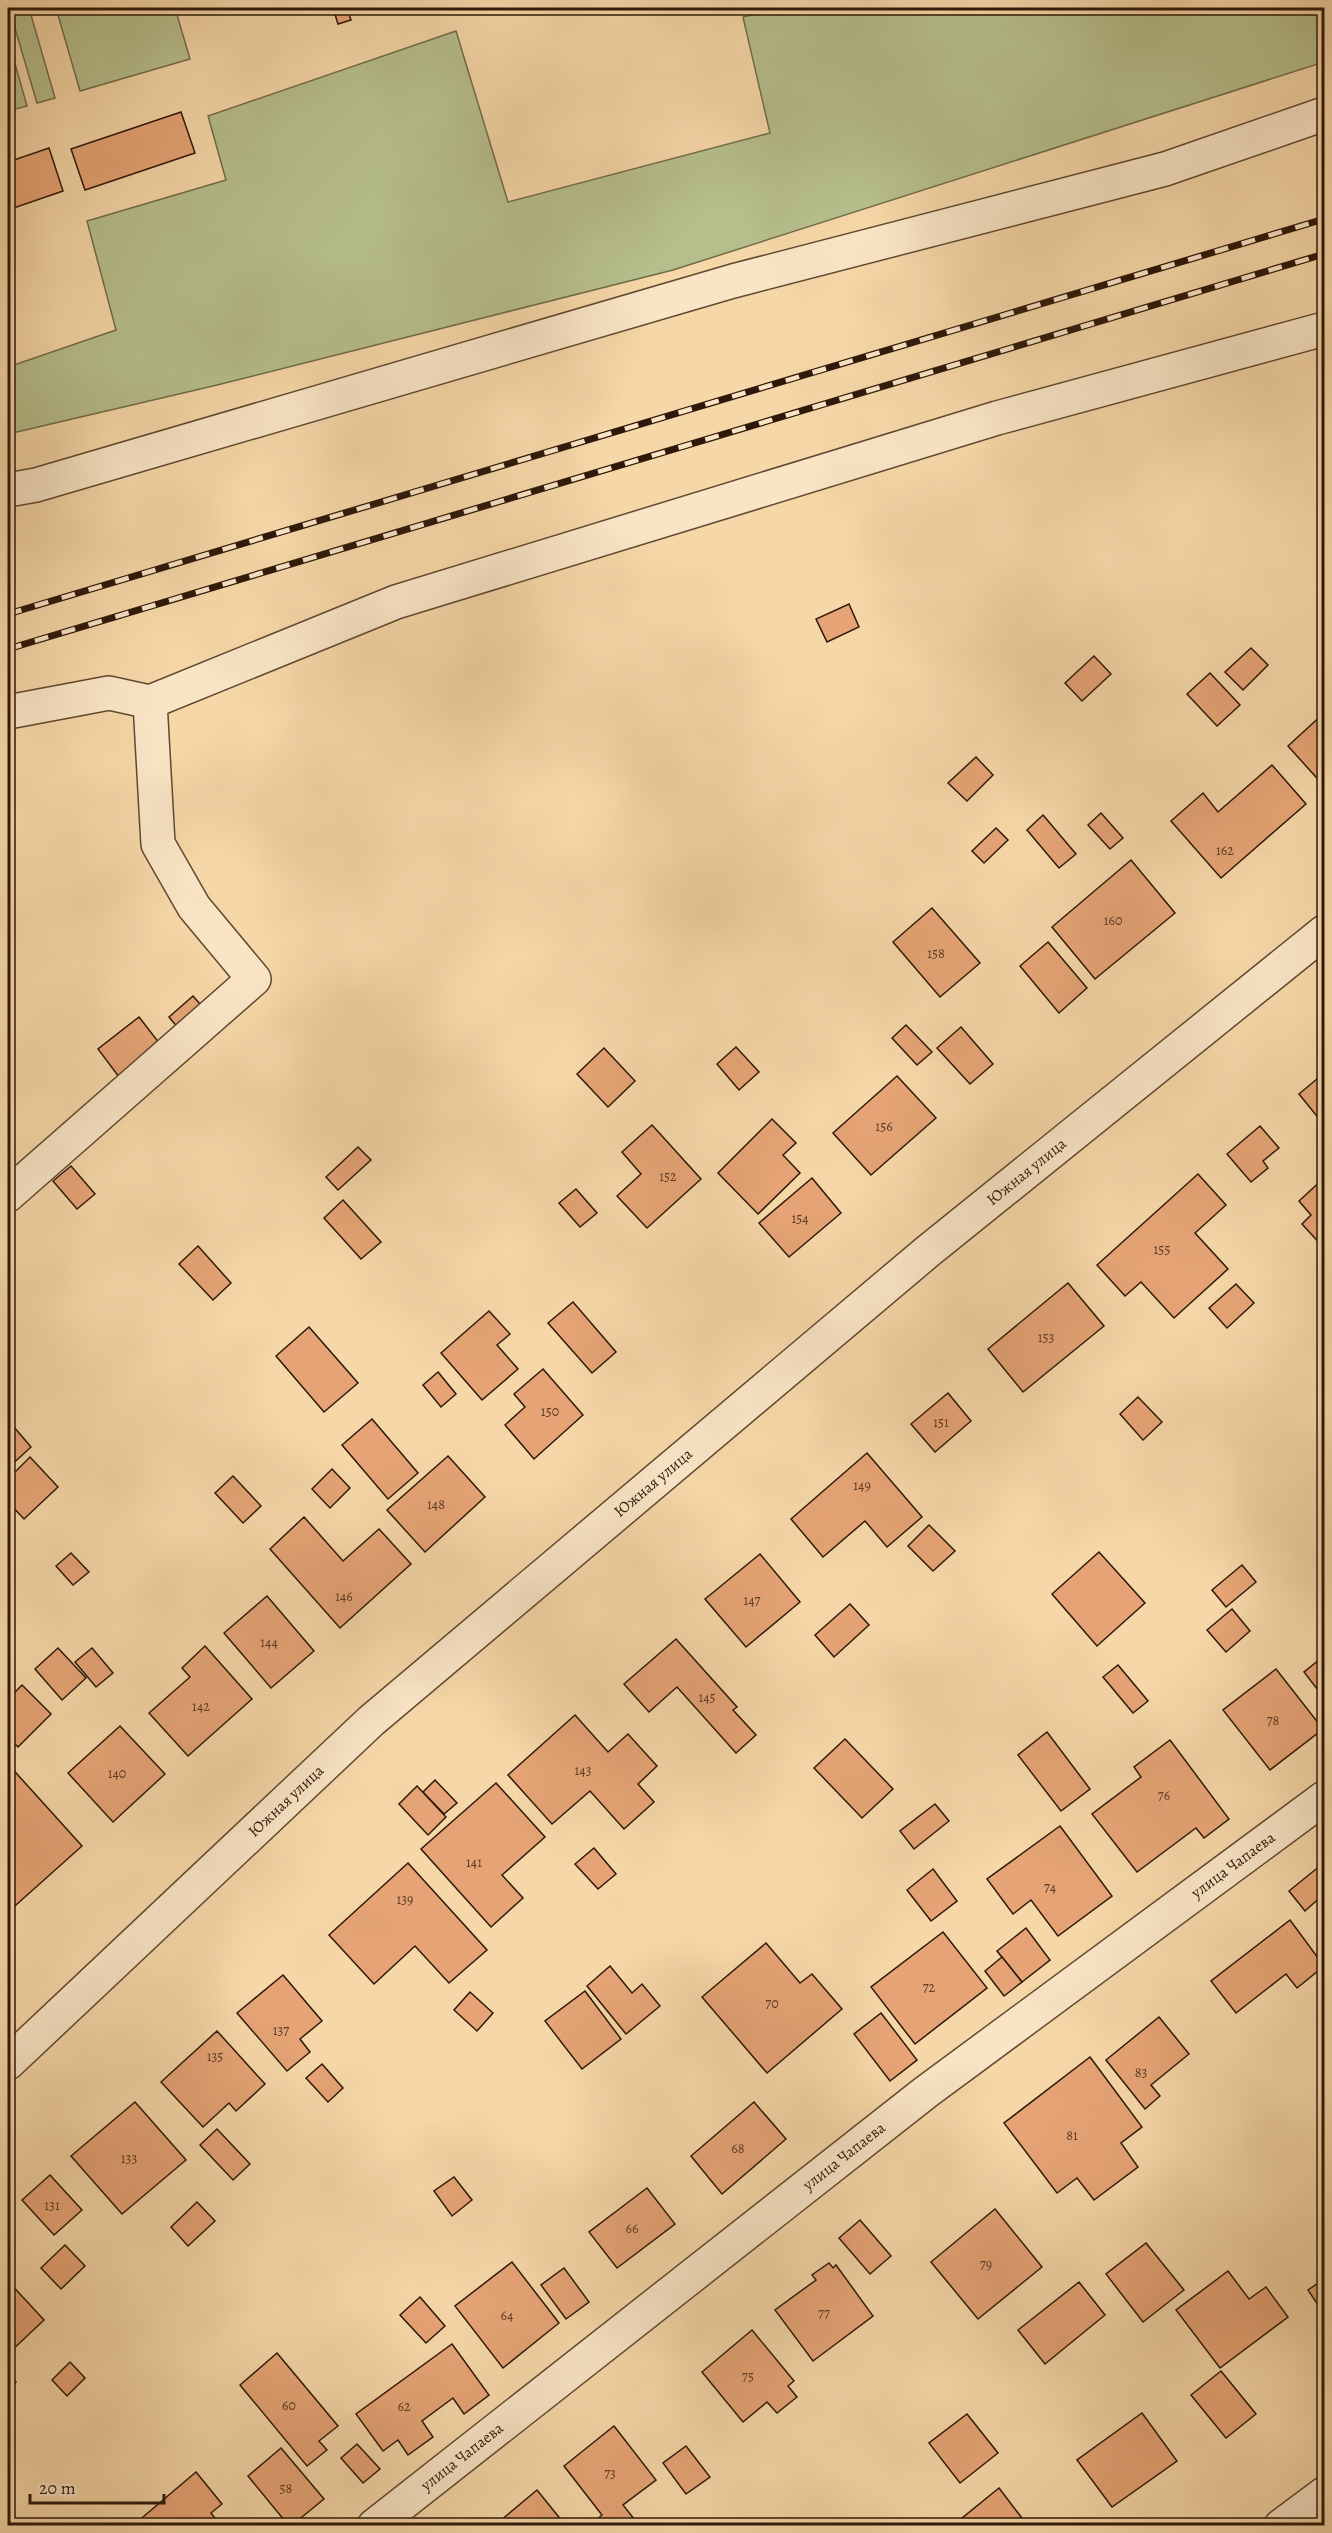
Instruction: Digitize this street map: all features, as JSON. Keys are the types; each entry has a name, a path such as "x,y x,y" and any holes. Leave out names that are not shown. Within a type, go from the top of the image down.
{"street":[{"path":"8,490 70,475 733,281 1165,169 1324,114"},
{"path":"8,712 109,693 150,702 396,602 997,418 1324,329"},
{"path":"8,1195 254,979 194,906 158,844 150,702"},
{"name":"Южная улица","path":"8,2063 370,1721 927,1252 1324,932"},
{"name":"улица Чапаева","path":"374,2526 926,2092 1324,1798"},
{"path":"1281,2526 1324,2494"}],"green space":[{"path":"9,8 29,8 55,98 37,103"},
{"path":"56,8 175,8 190,59 80,91"},
{"path":"786,8 1324,8 1324,62 673,270 213,386 8,434 8,367 116,330 87,221 226,180 208,116 456,31 508,202 770,133 743,17"},
{"path":"8,39 27,106 8,111"}],"building":[{"path":"333,8 347,8 351,20 338,24"},
{"path":"181,112 195,153 85,190 71,149"},
{"path":"49,148 63,191 8,210 8,162"},
{"path":"849,604 859,627 827,642 816,619"},
{"path":"1251,648 1268,665 1243,690 1225,672"},
{"path":"1094,656 1111,674 1082,701 1065,683"},
{"path":"1210,673 1240,705 1217,726 1187,694"},
{"path":"1324,713 1324,786 1288,746"},
{"path":"976,757 993,775 967,801 948,783"},
{"path":"1272,765 1306,804 1221,878 1171,821 1203,793 1218,812"},
{"path":"1101,813 1123,838 1110,849 1088,825"},
{"path":"1043,815 1076,854 1059,868 1027,830"},
{"path":"996,828 1008,840 984,863 972,851"},
{"path":"1131,860 1175,913 1095,979 1052,927"},
{"path":"932,908 980,963 940,997 893,942"},
{"path":"1048,942 1087,988 1059,1013 1020,966"},
{"path":"193,996 207,1012 183,1034 169,1017"},
{"path":"139,1017 167,1053 125,1085 98,1049"},
{"path":"906,1025 932,1052 917,1065 892,1038"},
{"path":"961,1027 993,1064 970,1084 937,1048"},
{"path":"736,1047 759,1072 739,1090 717,1064"},
{"path":"604,1048 635,1081 608,1107 577,1074"},
{"path":"1324,1073 1324,1125 1299,1094"},
{"path":"897,1076 936,1118 871,1175 833,1133"},
{"path":"772,1119 796,1143 783,1155 800,1173 758,1214 718,1173"},
{"path":"652,1125 701,1179 647,1228 617,1196 641,1174 622,1152"},
{"path":"1260,1126 1279,1148 1263,1161 1268,1168 1251,1182 1227,1154"},
{"path":"358,1147 371,1160 338,1190 326,1177"},
{"path":"71,1166 95,1194 77,1209 53,1181"},
{"path":"1198,1174 1226,1205 1195,1233 1228,1269 1174,1318 1141,1282 1125,1296 1097,1265"},
{"path":"812,1178 841,1213 789,1257 759,1223"},
{"path":"1324,1178 1324,1248 1302,1224 1311,1215 1299,1201"},
{"path":"576,1189 597,1213 580,1227 559,1203"},
{"path":"343,1200 381,1242 361,1259 324,1218"},
{"path":"198,1246 231,1283 213,1300 179,1264"},
{"path":"1068,1283 1104,1326 1023,1392 988,1349"},
{"path":"1236,1284 1254,1303 1227,1328 1209,1308"},
{"path":"573,1302 616,1352 592,1373 548,1323"},
{"path":"489,1311 510,1334 497,1345 518,1369 482,1400 441,1353"},
{"path":"309,1327 358,1383 324,1412 276,1356"},
{"path":"543,1369 583,1415 534,1459 505,1425 525,1407 514,1394"},
{"path":"438,1372 456,1394 441,1407 423,1385"},
{"path":"948,1393 971,1421 935,1452 911,1424"},
{"path":"1138,1397 1162,1422 1143,1440 1120,1414"},
{"path":"372,1419 418,1473 388,1499 342,1445"},
{"path":"8,1420 31,1447 8,1468"},
{"path":"867,1453 922,1517 887,1547 865,1521 823,1557 791,1519"},
{"path":"448,1456 485,1497 425,1552 387,1510"},
{"path":"30,1457 58,1487 24,1519 8,1502 8,1479"},
{"path":"332,1469 350,1488 330,1508 312,1489"},
{"path":"233,1476 261,1506 243,1523 215,1493"},
{"path":"304,1517 343,1561 379,1529 411,1564 340,1628 270,1549"},
{"path":"929,1525 955,1551 933,1571 908,1546"},
{"path":"1099,1552 1145,1603 1097,1646 1052,1594"},
{"path":"71,1553 89,1572 73,1585 56,1566"},
{"path":"760,1554 800,1602 746,1647 705,1599"},
{"path":"1242,1565 1256,1582 1226,1607 1212,1590"},
{"path":"267,1596 314,1651 271,1688 224,1633"},
{"path":"850,1604 869,1625 834,1657 815,1635"},
{"path":"1232,1609 1250,1631 1226,1652 1207,1630"},
{"path":"676,1639 737,1707 733,1710 756,1735 736,1753 677,1687 649,1712 624,1684"},
{"path":"205,1646 252,1699 188,1756 149,1713 190,1677 182,1668"},
{"path":"58,1648 86,1678 62,1700 35,1669"},
{"path":"92,1648 113,1673 96,1687 75,1662"},
{"path":"1324,1656 1324,1698 1304,1672"},
{"path":"1118,1665 1148,1701 1133,1713 1103,1677"},
{"path":"1276,1669 1323,1729 1270,1770 1223,1710"},
{"path":"22,1685 51,1714 18,1747 8,1737 8,1699"},
{"path":"575,1715 608,1752 628,1734 657,1766 638,1784 654,1802 624,1829 590,1791 552,1824 508,1775"},
{"path":"120,1726 165,1774 113,1822 68,1773"},
{"path":"1047,1732 1090,1789 1061,1811 1018,1755"},
{"path":"845,1739 893,1789 862,1818 814,1768"},
{"path":"1170,1740 1229,1819 1204,1838 1196,1828 1137,1872 1092,1814 1141,1777 1134,1767"},
{"path":"8,1764 82,1846 16,1905 8,1895"},
{"path":"435,1780 457,1803 444,1814 423,1792"},
{"path":"496,1783 545,1837 502,1875 523,1898 491,1927 421,1849"},
{"path":"417,1786 446,1817 428,1835 399,1804"},
{"path":"935,1804 949,1821 914,1849 900,1831"},
{"path":"1060,1826 1112,1896 1058,1936 1031,1900 1013,1914 987,1879"},
{"path":"594,1848 616,1874 598,1889 575,1864"},
{"path":"408,1863 487,1950 449,1983 415,1946 374,1984 329,1935"},
{"path":"1321,1865 1324,1869 1324,1894 1305,1911 1289,1891"},
{"path":"933,1869 957,1901 931,1921 907,1890"},
{"path":"1290,1920 1324,1966 1297,1988 1286,1974 1236,2013 1211,1981"},
{"path":"1026,1928 1050,1960 1022,1982 997,1951"},
{"path":"943,1932 987,1988 915,2044 871,1987"},
{"path":"766,1943 800,1983 812,1974 842,2009 767,2073 702,1997"},
{"path":"1002,1957 1022,1982 1004,1996 985,1971"},
{"path":"610,1966 632,1993 642,1984 660,2006 626,2034 587,1986"},
{"path":"283,1975 322,2021 300,2039 310,2052 287,2071 237,2013"},
{"path":"585,1991 621,2039 582,2069 545,2021"},
{"path":"470,1992 493,2013 477,2031 454,2010"},
{"path":"881,2013 917,2060 890,2081 854,2034"},
{"path":"1159,2017 1189,2054 1151,2085 1160,2096 1145,2109 1106,2060"},
{"path":"217,2031 265,2084 236,2111 229,2103 203,2127 161,2082"},
{"path":"1090,2057 1142,2127 1121,2143 1138,2167 1094,2200 1077,2178 1057,2193 1004,2123"},
{"path":"322,2064 343,2088 328,2102 306,2078"},
{"path":"135,2102 186,2160 122,2214 71,2156"},
{"path":"754,2102 786,2139 722,2194 691,2156"},
{"path":"217,2129 250,2164 233,2180 200,2145"},
{"path":"50,2175 82,2210 54,2235 22,2200"},
{"path":"454,2177 472,2200 452,2216 434,2191"},
{"path":"647,2188 675,2224 617,2268 589,2232"},
{"path":"197,2202 215,2221 188,2246 171,2227"},
{"path":"995,2209 1042,2267 978,2319 931,2262"},
{"path":"860,2220 891,2256 870,2274 839,2238"},
{"path":"1146,2243 1184,2290 1143,2322 1106,2274"},
{"path":"65,2245 85,2266 61,2289 41,2268"},
{"path":"512,2262 559,2323 503,2368 455,2306"},
{"path":"829,2263 833,2268 836,2265 873,2316 813,2361 775,2310 816,2280 812,2275"},
{"path":"564,2268 589,2302 566,2319 541,2285"},
{"path":"1228,2271 1249,2299 1266,2287 1288,2317 1220,2368 1176,2310"},
{"path":"1324,2279 1324,2314 1308,2290"},
{"path":"8,2281 44,2320 8,2354"},
{"path":"1079,2282 1105,2315 1045,2364 1018,2330"},
{"path":"420,2297 445,2326 426,2343 400,2315"},
{"path":"752,2330 794,2381 788,2386 797,2397 777,2413 767,2402 743,2422 702,2372"},
{"path":"452,2344 489,2395 464,2414 453,2398 422,2421 433,2437 408,2455 398,2440 383,2451 356,2414"},
{"path":"277,2353 338,2426 319,2441 327,2450 307,2466 240,2385"},
{"path":"70,2362 85,2378 67,2396 52,2380"},
{"path":"1221,2371 1256,2414 1226,2438 1191,2395"},
{"path":"8,2376 16,2382 8,2394"},
{"path":"1142,2413 1177,2461 1112,2507 1077,2460"},
{"path":"967,2414 998,2453 960,2483 929,2443"},
{"path":"614,2426 656,2480 623,2505 638,2524 636,2526 597,2526 594,2522 602,2515 564,2466"},
{"path":"357,2444 380,2469 363,2483 341,2458"},
{"path":"686,2446 710,2477 686,2494 663,2463"},
{"path":"281,2448 324,2499 291,2526 248,2476"},
{"path":"196,2472 222,2504 211,2513 221,2526 140,2526 138,2523 143,2517"},
{"path":"999,2488 1028,2526 958,2526 956,2523"},
{"path":"537,2490 562,2521 556,2526 494,2526"}],"railway":[{"path":"8,614 1324,219"},
{"path":"8,649 1324,254"}]}
